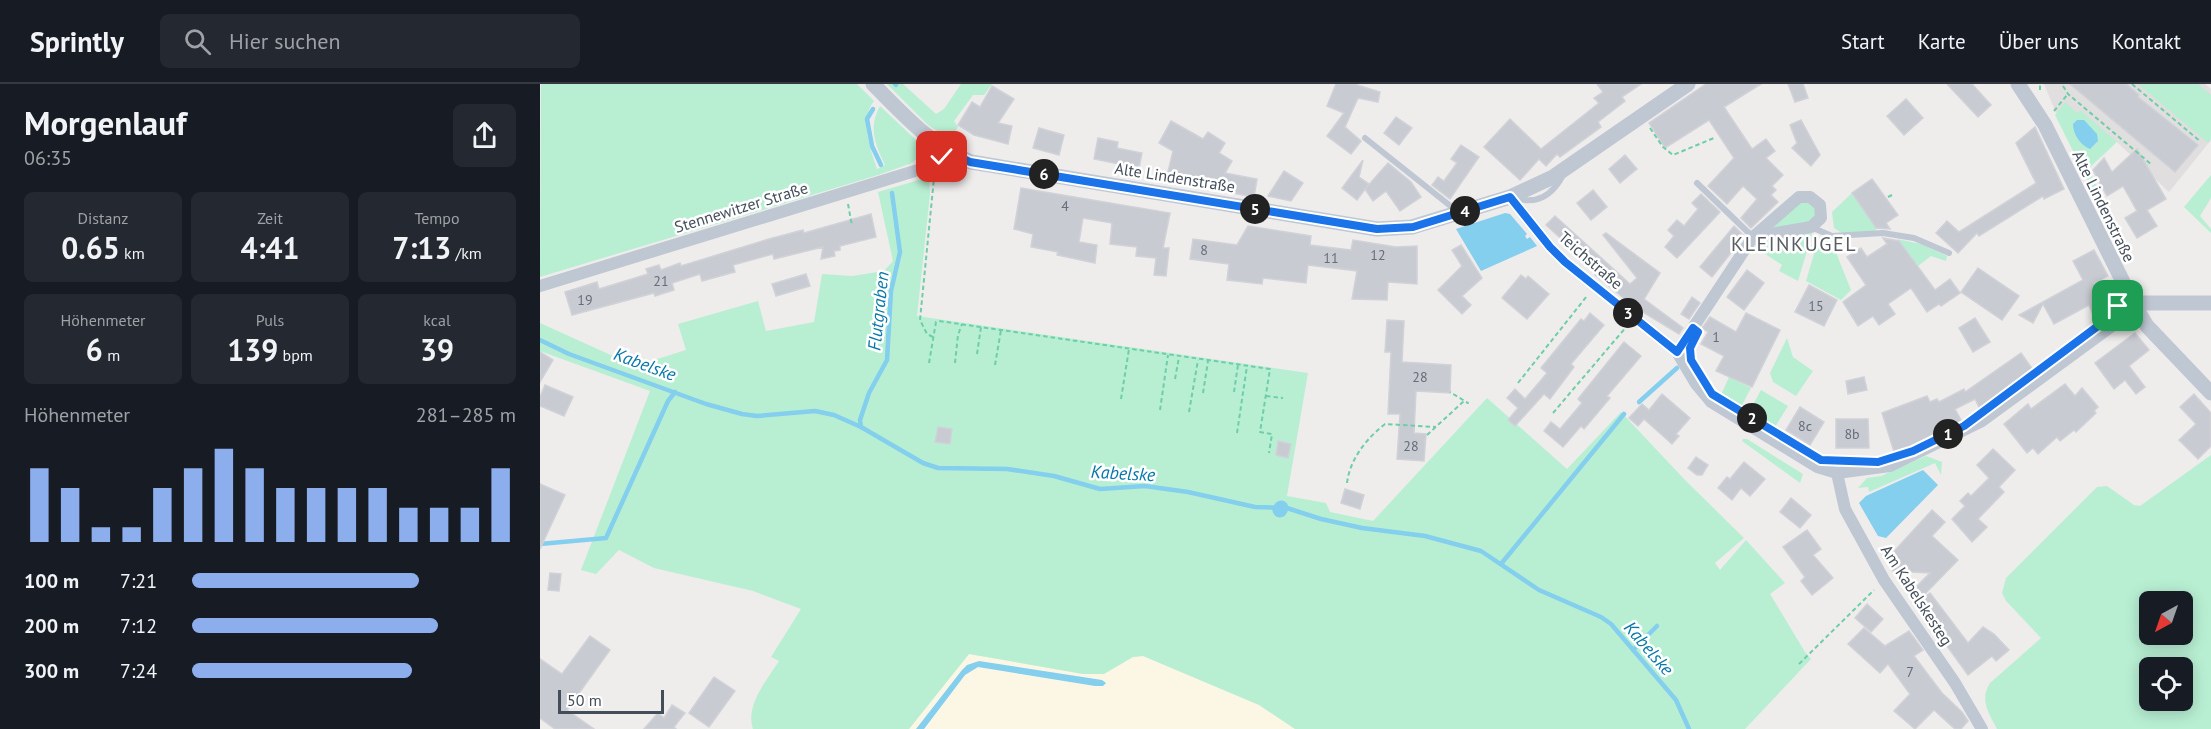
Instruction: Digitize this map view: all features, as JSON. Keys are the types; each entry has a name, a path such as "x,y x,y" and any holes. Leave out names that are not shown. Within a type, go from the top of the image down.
{"street":[{"name":"Alte Lindenstraße","path":"873,84 946,150 970,162 1377,229 1413,227 1510,197 1553,177 1688,84"},
{"name":"Alte Lindenstraße","path":"2023,86 2147,326 2211,393"},
{"name":"Stennewitzer Straße","path":"540,286 931,166 946,150"},
{"name":"Teichstraße","path":"1510,197 1550,247 1595,287 1677,352 1696,384 1711,402 1817,467 1837,474"},
{"path":"1677,352 1753,237 1799,197 1810,197 1820,205 1821,218 1811,227 1753,237"},
{"path":"1837,474 1890,466 1982,421 2127,315 2135,306 2142,303 2211,303"},
{"name":"Am Kabelskesteg","path":"1837,474 1845,509 1884,580 1955,683 1982,729"}],"lane":[{"path":"1365,138 1459,212"},
{"path":"1697,183 1753,237"},
{"path":"1811,227 1832,236 1883,233 1914,238 1949,253"}],"path":[{"path":"2132,84 2200,142"},
{"path":"2063,86 2068,94 2152,165"},
{"path":"2042,120 2051,115 2068,94"},
{"path":"1645,121 1663,147 1673,155 1714,138"},
{"path":"933,338 927,334 920,320 934,175"},
{"path":"847,198 852,226"},
{"path":"1518,383 1595,287"},
{"path":"1552,413 1634,318"},
{"path":"929,363 936,322 939,321 1270,369 1260,432 1272,434 1269,453"},
{"path":"955,363 958,335 962,324"},
{"path":"977,354 981,327"},
{"path":"995,365 1001,330"},
{"path":"1121,399 1129,349"},
{"path":"1160,410 1168,355"},
{"path":"1175,380 1179,357"},
{"path":"1189,412 1198,360"},
{"path":"1203,393 1208,361"},
{"path":"1234,392 1238,365"},
{"path":"1237,433 1247,366"},
{"path":"1427,435 1464,401 1468,403 1450,392"},
{"path":"1266,396 1283,398"},
{"path":"1347,483 1355,458 1371,436 1385,424 1436,427"},
{"path":"1799,664 1884,580"}],"shaded area":[{"path":"2044,84 2205,84 2211,89 2211,140 2169,192 2117,142 2065,106 2056,113"},
{"path":"969,654 1083,674 1104,674 1133,657 1143,656 1259,705 1295,729 909,729"}],"green space":[{"path":"541,84 857,84 874,101 867,117 867,134 877,169 885,165 874,136 874,122 880,106 916,140 919,144 919,156 912,163 878,175 540,277"},
{"path":"887,84 903,84 936,114 944,109 961,84 992,84 984,95 973,95 954,121 958,127 950,139 928,125"},
{"path":"2138,84 2198,84 2211,95 2211,139 2208,143"},
{"path":"2065,102 2077,113 2080,110 2117,142 2088,169 2101,194 2096,197 2055,115"},
{"path":"2211,175 2211,198 2200,216 2211,229 2211,233 2184,207"},
{"path":"929,177 930,194 917,316 1308,373 1287,496 1326,503 1330,512 1373,521 1487,398 1567,469 1621,412 1744,538 1715,563 1720,570 1746,540 1785,583 1770,594 1811,659 1745,729 1295,729 1259,705 1143,656 1133,657 1104,674 1083,674 969,654 909,729 753,729 752,711 758,693 779,661 771,657 801,609 753,591 654,568 619,550 596,574 581,570 650,391 540,351 540,323 635,366 686,350 678,324 758,301 766,331 814,322 822,274 852,276 884,271 893,261 878,192"},
{"path":"1852,193 1877,229 1874,232 1845,235 1834,228 1832,212"},
{"path":"1798,201 1812,202 1817,216 1807,223 1774,228 1773,226"},
{"path":"1809,232 1812,234 1798,281 1779,271 1782,265 1755,247 1755,244 1762,240"},
{"path":"1819,237 1833,245 1851,290 1841,300 1806,281"},
{"path":"1897,239 1921,244 1947,256 1946,261 1931,256 1918,266"},
{"path":"1787,338 1793,357 1813,371 1796,396 1773,382 1770,373"},
{"path":"1729,377 1751,388 1741,407 1721,395"},
{"path":"1761,390 1788,406 1775,427 1749,412"},
{"path":"1747,439 1803,474 1800,483 1742,441"},
{"path":"2211,455 2211,729 1997,729 1986,706 1987,689 1990,683 2041,638 2006,601 2002,593 2006,578 2097,487 2107,486 2134,505 2140,506"},
{"path":"1926,456 1942,462 1941,475 1935,463 1869,492 1868,487 1858,488 1867,478 1881,476"}],"water":[{"path":"2077,120 2084,120 2097,134 2098,141 2090,149 2080,142 2076,135 2073,124"},
{"path":"1505,213 1510,214 1527,234 1525,236 1527,239 1530,237 1537,246 1481,271 1456,229"},
{"path":"1923,470 1938,485 1886,538 1878,536 1859,503 1866,496"},
{"path":"979,661 1102,680 1106,683 1103,686 1095,686 978,667 965,675 924,729 916,729 962,670 967,665"}],"building":[{"path":"1336,84 1354,84 1380,92 1378,102 1358,98 1345,127 1361,141 1351,154 1327,136 1344,113 1327,106"},
{"path":"1597,84 1641,84 1622,97 1625,101 1598,122 1601,127 1560,157 1557,154 1546,166 1539,159 1520,180 1484,147 1510,119 1541,149 1599,103 1594,98 1603,92"},
{"path":"1706,84 1761,84 1724,107 1752,149 1766,139 1775,151 1766,158 1783,175 1772,186 1776,190 1771,195 1778,202 1751,228 1741,218 1757,199 1743,186 1727,204 1708,186 1734,158 1709,120 1665,148 1649,123"},
{"path":"1788,84 1803,84 1808,98 1795,102"},
{"path":"1947,84 1972,84 1991,105 1978,117"},
{"path":"2070,84 2126,84 2139,95 2138,97 2198,145 2175,172"},
{"path":"992,86 1014,99 998,123 1012,126 1008,144 974,135 958,125 972,102 980,107"},
{"path":"1906,99 1923,118 1904,135 1887,116"},
{"path":"1396,117 1412,128 1399,145 1384,133"},
{"path":"1801,120 1820,155 1811,166 1792,148 1797,143 1790,125"},
{"path":"1171,121 1203,139 1208,132 1225,143 1219,153 1232,161 1225,173 1257,179 1254,197 1166,180 1173,151 1159,143"},
{"path":"2035,127 2064,189 2044,199 2043,196 1979,236 1977,233 1958,253 1936,233 1947,221 1959,232 2036,183 2016,143"},
{"path":"1039,128 1064,135 1059,155 1033,148"},
{"path":"1098,138 1118,142 1117,148 1142,153 1139,168 1094,159"},
{"path":"1461,145 1479,157 1450,199 1432,185 1438,177 1444,181 1457,163 1451,159"},
{"path":"2137,149 2166,199 2147,210 2157,226 2137,238 2125,218 2137,211 2123,186 2107,196 2093,170 2104,158 2112,172"},
{"path":"1625,155 1637,169 1620,183 1609,169"},
{"path":"1363,160 1359,177 1369,184 1357,200 1342,188"},
{"path":"1388,163 1411,182 1421,197 1400,211 1386,191 1373,201 1365,189"},
{"path":"1284,171 1303,183 1291,201 1268,196"},
{"path":"1872,179 1898,215 1886,223 1890,229 1876,228 1852,193"},
{"path":"1021,188 1170,213 1163,248 1169,248 1166,276 1154,275 1156,258 1136,256 1137,247 1110,244 1112,223 1083,218 1079,242 1097,245 1095,263 1031,247 1033,234 1014,229"},
{"path":"1593,190 1607,207 1591,220 1577,203"},
{"path":"1701,194 1720,212 1677,258 1665,247 1674,236 1668,230 1677,220 1684,226 1698,209 1692,203"},
{"path":"871,214 876,237 840,246 840,250 834,251 835,256 821,259 823,247 774,259 773,254 733,265 735,272 702,281 700,274 672,283 674,290 655,296 654,293 572,315 565,292 597,282 599,289 648,274 646,269 659,265 661,270 680,263 681,266 769,239 803,230 804,233"},
{"path":"1555,216 1630,284 1637,278 1603,235 1606,233 1660,273 1644,299 1683,328 1679,334 1636,308 1595,275 1598,272 1546,225"},
{"path":"1248,226 1311,236 1310,245 1351,250 1353,240 1396,247 1417,246 1417,284 1388,282 1387,300 1352,299 1357,271 1308,265 1306,283 1263,278 1262,284 1227,280 1229,264 1190,259 1193,239 1237,245"},
{"path":"1734,226 1744,236 1712,277 1700,267"},
{"path":"1883,238 1899,241 1935,290 1950,279 1960,293 1927,312 1911,288 1888,304 1895,314 1879,325 1873,316 1858,326 1843,302 1866,285 1847,257 1861,248 1867,257 1887,244"},
{"path":"1461,245 1482,278 1462,296 1471,305 1462,314 1438,290 1462,266 1452,250"},
{"path":"2094,250 2108,276 2094,283 2107,308 2093,315 2089,305 2054,324 2043,304 2033,323 2019,315 2083,280 2073,261"},
{"path":"1978,268 2019,296 2002,320 1961,292"},
{"path":"1747,270 1764,283 1744,310 1727,297"},
{"path":"806,274 810,286 776,296 772,284"},
{"path":"1521,275 1526,279 1528,276 1549,294 1527,319 1502,298"},
{"path":"1809,285 1837,300 1824,326 1795,312"},
{"path":"1692,297 1700,303 1689,319 1681,314"},
{"path":"1590,313 1604,325 1571,364 1574,367 1550,399 1544,394 1515,426 1508,420 1518,408 1507,398 1515,389 1525,399 1547,373 1541,368 1581,319 1584,321"},
{"path":"1746,313 1780,330 1752,387 1716,371 1724,356 1701,344 1708,332 1702,328 1710,317 1736,332"},
{"path":"1975,318 1990,342 1973,352 1959,328"},
{"path":"1387,320 1404,321 1402,362 1451,365 1450,393 1416,391 1414,433 1426,434 1424,461 1397,459 1400,414 1388,414 1391,352 1385,352"},
{"path":"2135,333 2149,350 2129,366 2145,387 2136,394 2125,380 2114,389 2095,363"},
{"path":"1624,342 1641,356 1607,396 1610,398 1584,429 1581,426 1563,447 1544,431 1551,422 1560,429 1582,403 1578,399"},
{"path":"540,352 553,360 540,382"},
{"path":"2021,353 2033,370 1980,409 1975,399 1955,409 1962,422 1895,455 1882,413 1927,396 1930,402 1937,399 1939,402 1964,389 1965,392"},
{"path":"1864,377 1867,390 1848,394 1846,381"},
{"path":"2065,384 2075,396 2082,388 2098,407 2094,411 2096,413 2076,432 2074,430 2060,441 2057,437 2038,454 2033,448 2027,453 2004,424 2028,404 2031,409"},
{"path":"545,385 573,397 564,416 540,406 540,397"},
{"path":"1662,394 1690,418 1676,434 1679,436 1672,444 1644,419 1638,426 1629,418 1642,404 1649,410"},
{"path":"2194,394 2211,413 2211,446 2198,459 2179,440 2196,424 2180,407"},
{"path":"1800,407 1824,422 1810,445 1786,430"},
{"path":"1836,419 1868,419 1869,448 1836,448"},
{"path":"938,427 952,429 950,444 935,442"},
{"path":"1278,441 1291,444 1288,458 1276,455"},
{"path":"1993,449 2015,470 1999,487 2004,492 1978,519 1987,527 1972,542 1952,519 1965,506 1960,501 1968,493 1971,496 1989,478 1977,465"},
{"path":"1696,457 1708,465 1702,475 1697,475 1688,468"},
{"path":"1744,462 1765,479 1750,496 1741,488 1732,500 1718,488 1727,477 1730,479"},
{"path":"540,484 565,495 540,549"},
{"path":"1345,489 1364,495 1360,509 1341,503"},
{"path":"1791,498 1811,515 1800,528 1780,512"},
{"path":"1932,510 1945,522 1932,536 1958,560 1924,595 1916,587 1930,573 1893,571 1888,558"},
{"path":"1807,530 1821,549 1813,555 1833,578 1812,595 1801,581 1805,577 1783,547"},
{"path":"550,573 561,574 559,591 548,590"},
{"path":"1930,593 1968,643 1983,627 1994,634 2009,650 1996,661 1992,656 1968,675 1944,642 1947,640 1917,603"},
{"path":"1867,604 1883,619 1871,632 1855,618"},
{"path":"1864,628 1885,646 1909,631 1923,650 1914,656 1942,693 1968,721 1961,729 1955,729 1934,710 1915,729 1894,711 1910,694 1888,664 1880,673 1848,644"},
{"path":"590,636 610,650 567,710 594,729 555,729 540,718 540,659 562,674"},
{"path":"714,677 735,691 709,727 689,713"},
{"path":"672,705 685,713 674,727 676,729 644,729 658,713 664,718"}],"waterway":[{"name":"Flutgraben","path":"873,109 867,119 872,146 881,165"},
{"name":"Flutgraben","path":"861,427 860,420 869,393 887,360 891,291 900,252 892,193"},
{"name":"Kabelske","path":"540,340 569,354 706,404 742,414 757,416 815,411 834,415 861,427 923,463 938,468 1007,469 1054,476 1100,489 1145,486 1188,492 1255,507 1287,508 1321,519 1362,528 1425,536 1481,551 1539,590 1601,617 1611,624 1676,700 1689,729"},
{"path":"1639,402 1677,368"},
{"path":"540,544 606,538 668,401 675,392"},
{"path":"1501,564 1624,414"},
{"path":"1633,650 1657,626"}],"district":[{"name":"KLEINKUGEL","path":"1794,244"}],"route":[{"path":"942,157 946,150 970,162 1377,229 1413,227 1510,197 1565,262 1677,352 1693,328 1698,332 1690,348 1691,360 1712,394 1825,461 1885,461 1913,451 1964,426 2110,317 2118,306"}]}
